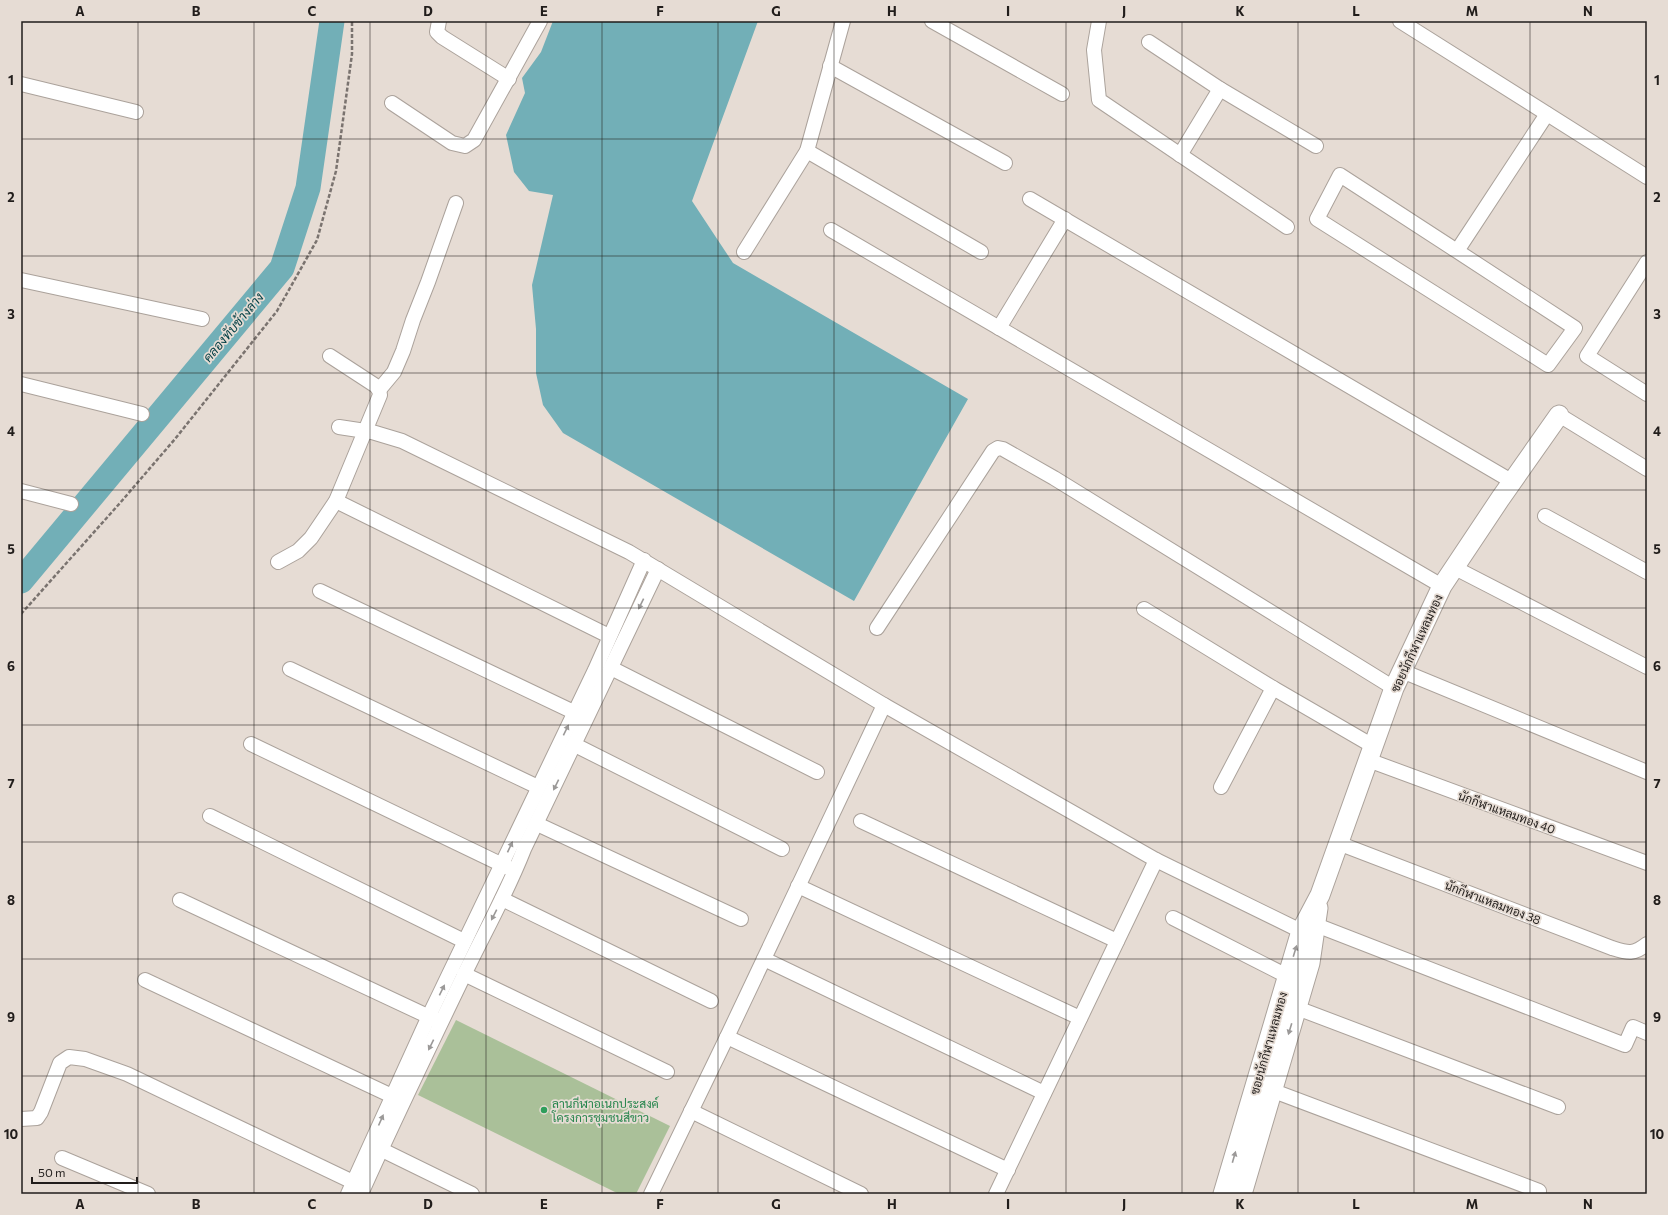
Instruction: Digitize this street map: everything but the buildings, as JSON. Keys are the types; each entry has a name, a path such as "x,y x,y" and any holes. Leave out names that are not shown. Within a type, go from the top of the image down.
{"street":[{"path":"439,21 437,32 442,38 509,80"},
{"path":"392,103 452,143 465,146 474,140 509,80 540,21"},
{"path":"744,252 807,151 843,21"},
{"path":"932,21 1062,94"},
{"path":"1099,21 1094,50 1098,100 1287,227"},
{"path":"1400,21 1647,177"},
{"path":"1149,42 1220,89 1316,146"},
{"path":"830,66 1005,163"},
{"path":"21,84 136,112"},
{"path":"1180,155 1220,89"},
{"path":"1457,251 1547,114"},
{"path":"807,151 981,252"},
{"path":"1340,175 1457,251 1576,328 1548,365 1317,219 1340,175"},
{"path":"1030,199 1513,482"},
{"path":"379,390 394,372 403,351 456,203"},
{"path":"999,328 1065,219"},
{"path":"831,230 1442,586"},
{"path":"1647,262 1587,356 1647,394"},
{"path":"21,280 202,319"},
{"path":"278,562 298,551 311,538 336,501 380,395 376,386 330,356"},
{"path":"21,384 142,414"},
{"path":"1559,416 1647,469"},
{"name":"ซอยนักกีฬาแหลมทอง","path":"1229,1194 1287,976 1308,928 1394,688 1442,586 1559,416"},
{"path":"338,427 365,431 402,441 644,560 658,570 884,705 1156,860 1308,928 1625,1046 1633,1027 1647,1033"},
{"path":"877,628 993,451 998,448 1003,449 1054,478 1394,688"},
{"path":"21,491 71,504"},
{"path":"336,501 609,636"},
{"path":"1545,516 1647,572"},
{"path":"361,1194 392,1096 464,941 502,865 574,712 644,560"},
{"path":"1455,568 1647,667"},
{"path":"21,1119 38,1118 60,1063 69,1057 85,1059 127,1074 350,1188 376,1147 442,1022 464,974 516,871 524,849 588,719 658,570"},
{"path":"320,591 588,719"},
{"name":"นักกีฬาแหลมทอง 40","path":"1144,609 1273,688 1370,753 1647,864"},
{"path":"611,668 817,772"},
{"path":"290,669 538,787"},
{"path":"1402,671 1647,772"},
{"path":"1221,787 1273,688"},
{"path":"656,1192 691,1112 884,705"},
{"path":"251,744 516,871"},
{"path":"575,745 782,849"},
{"path":"210,816 464,941"},
{"path":"861,821 1117,941"},
{"path":"537,824 741,919"},
{"name":"นักกีฬาแหลมทอง 38","path":"1338,843 1612,948 1627,952 1637,952 1647,944"},
{"path":"996,1194 1156,860"},
{"path":"798,886 1080,1018"},
{"path":"502,899 711,1001"},
{"path":"180,900 442,1022"},
{"path":"1173,918 1287,976"},
{"name":"ซอยนักกีฬาแหลมทอง","path":"1229,1194 1271,1090 1310,963 1308,928"},
{"path":"764,959 1044,1093"},
{"path":"464,974 666,1072"},
{"path":"145,980 392,1096"},
{"path":"1296,1008 1558,1107"},
{"path":"727,1037 1008,1170"},
{"path":"1271,1090 1539,1191"},
{"path":"691,1112 861,1194"},
{"path":"376,1147 472,1194"},
{"path":"62,1158 148,1194"}],"path":[{"path":"21,614 170,445 273,317 317,240 336,171 352,54 352,21"}],"green space":[{"name":"ลานกีฬาอเนกประสงค์ โครงการชุมชนสีขาว","path":"456,1020 670,1126 636,1194 619,1194 418,1095"}],"water":[{"path":"553,21 758,21 692,201 733,263 968,399 854,601 563,433 543,405 536,373 536,329 532,285 553,195 529,191 514,172 506,135 525,93 522,78 541,52"}],"waterway":[{"name":"คลองทับช้างล่าง","path":"21,581 282,268 308,188 332,21"}],"place":[{"name":"ลานกีฬาอเนกประสงค์ โครงการชุมชนสีขาว","path":"544,1110"}]}
